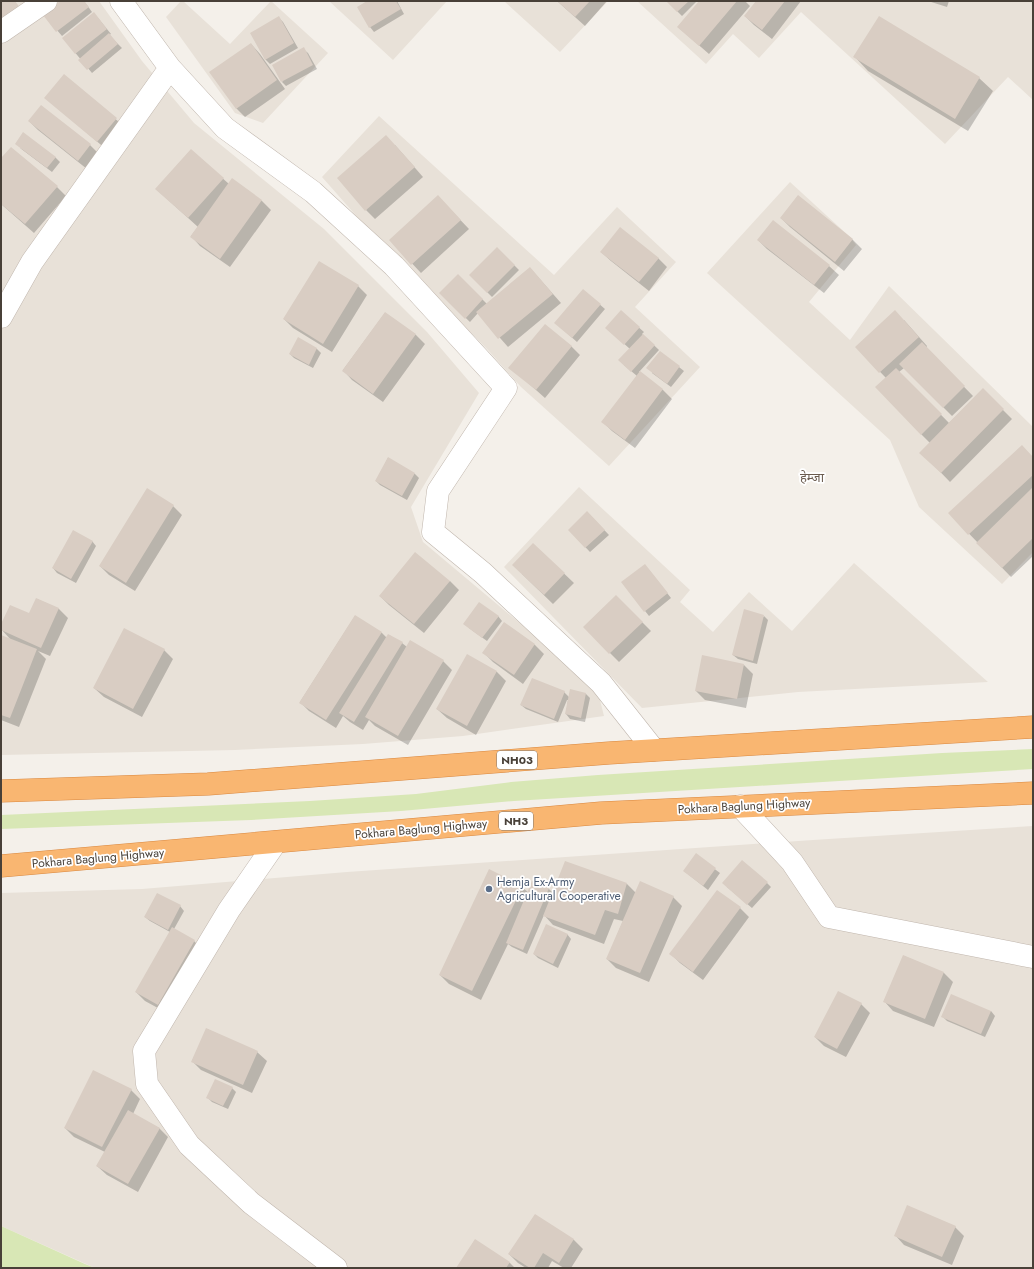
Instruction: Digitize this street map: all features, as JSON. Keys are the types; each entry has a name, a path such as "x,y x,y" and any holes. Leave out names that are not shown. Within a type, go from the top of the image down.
{"highway":[{"name":"NH03","path":"1,791 208,784 654,750 1033,727"},
{"name":"Pokhara Baglung Highway","path":"1,866 601,813 1033,793"}],"street":[{"path":"1,32 46,1"},
{"path":"121,1 170,68 225,128 313,192 394,266 506,388 438,491 433,532 483,573 601,683 654,750"},
{"path":"1,317 32,262 170,68"},
{"path":"740,806 792,862 830,917 1033,957"},
{"path":"276,842 229,910 144,1051 147,1084 189,1145 251,1203 336,1268"}],"shaded area":[{"path":"1,1 99,1 142,61 194,123 324,229 427,332 479,393 411,507 423,542 547,646 599,696 604,716 463,736 363,744 235,750 1,755"},
{"path":"181,1 183,1 230,44 271,1 328,53 263,123 235,113 166,17"},
{"path":"329,1 447,1 393,60"},
{"path":"504,1 608,1 560,52"},
{"path":"637,1 1033,1 1033,100 1008,77 945,144 801,12 759,58 733,34 706,64"},
{"path":"379,116 554,275 617,207 676,262 635,307 700,367 609,466 521,387 488,350 367,228 322,177"},
{"path":"790,182 850,237 856,245 809,302 850,340 889,286 1033,427 1033,552 1002,584 919,507 890,440 707,273"},
{"path":"579,487 690,590 680,602 713,632 749,592 792,631 854,563 988,682 798,692 642,708 504,567"},
{"path":"1033,826 1033,1268 95,1268 1,1226 1,893 142,889 347,872"}],"green space":[{"path":"1033,749 1033,769 514,801 401,811 251,820 1,829 1,815 310,801 416,794 511,782 598,775 942,753"},
{"path":"1,1226 85,1264 95,1268 1,1268"}],"building":[{"path":"1,1 15,1 21,9 1,24"},
{"path":"60,1 84,1 89,7 56,32 43,15"},
{"path":"367,1 396,1 401,9 369,28 357,7"},
{"path":"557,1 590,1 575,17"},
{"path":"666,1 689,1 677,12"},
{"path":"699,1 737,1 699,46 677,27"},
{"path":"756,1 785,1 762,30 744,16"},
{"path":"94,12 107,29 75,54 62,38"},
{"path":"279,16 294,43 265,60 250,33"},
{"path":"879,16 980,77 955,119 853,57"},
{"path":"109,33 118,44 87,70 78,60"},
{"path":"251,43 277,80 236,109 209,72"},
{"path":"304,47 313,65 281,82 272,65"},
{"path":"64,74 117,118 97,142 44,98"},
{"path":"41,105 91,144 78,161 28,121"},
{"path":"23,132 56,157 47,168 15,144"},
{"path":"386,135 415,167 365,211 337,178"},
{"path":"11,147 58,186 25,224 1,204 1,158"},
{"path":"191,149 224,178 188,218 155,189"},
{"path":"232,178 262,200 220,259 190,237"},
{"path":"438,195 461,220 411,265 389,240"},
{"path":"798,195 853,239 835,262 780,218"},
{"path":"773,220 830,265 814,285 757,240"},
{"path":"620,227 659,258 639,282 600,252"},
{"path":"497,247 515,265 487,293 469,275"},
{"path":"319,261 359,285 323,344 283,319"},
{"path":"530,267 553,294 498,339 476,312"},
{"path":"458,274 483,299 465,319 439,293"},
{"path":"583,289 601,304 572,338 554,323"},
{"path":"621,310 640,327 624,345 605,328"},
{"path":"895,310 919,337 879,373 855,347"},
{"path":"385,312 416,334 373,394 342,371"},
{"path":"545,324 572,346 536,390 508,368"},
{"path":"643,334 655,345 631,372 618,360"},
{"path":"298,337 317,348 309,365 289,354"},
{"path":"922,342 965,386 943,408 899,364"},
{"path":"660,351 680,366 667,384 646,368"},
{"path":"896,368 942,414 921,435 875,387"},
{"path":"640,371 663,389 625,440 601,422"},
{"path":"983,388 1004,409 941,473 919,453"},
{"path":"1022,445 1033,457 1033,475 968,535 948,513"},
{"path":"388,457 415,473 402,496 375,481"},
{"path":"1033,487 1033,538 1002,568 976,543"},
{"path":"147,488 174,505 126,583 99,566"},
{"path":"587,511 605,530 585,548 568,530"},
{"path":"73,530 93,541 71,579 52,568"},
{"path":"533,543 565,573 544,595 512,565"},
{"path":"415,552 450,581 414,624 379,596"},
{"path":"645,564 668,593 644,612 621,582"},
{"path":"616,595 643,622 609,654 583,627"},
{"path":"36,598 59,608 41,648 1,630 1,624 10,605 29,613"},
{"path":"479,602 499,616 482,638 463,624"},
{"path":"744,609 764,615 753,661 732,655"},
{"path":"355,615 382,632 326,720 299,703"},
{"path":"504,622 535,644 514,675 482,653"},
{"path":"124,628 165,649 133,709 93,688"},
{"path":"388,634 403,642 354,722 339,713"},
{"path":"1,635 37,649 10,718 1,715"},
{"path":"410,640 444,660 398,736 365,717"},
{"path":"467,654 497,671 467,726 436,709"},
{"path":"702,655 744,664 737,699 695,691"},
{"path":"532,678 565,691 554,719 520,705"},
{"path":"570,689 586,693 581,718 565,714"},
{"path":"696,853 716,868 703,886 683,871"},
{"path":"742,860 768,882 747,905 722,883"},
{"path":"565,861 627,883 618,914 605,910 595,935 543,916"},
{"path":"489,869 523,886 472,991 439,975"},
{"path":"532,881 549,888 523,950 506,943"},
{"path":"640,881 674,896 640,973 606,959"},
{"path":"717,890 741,907 693,972 669,954"},
{"path":"157,893 181,905 168,930 144,917"},
{"path":"546,924 568,934 553,964 533,954"},
{"path":"172,927 195,940 158,1005 135,992"},
{"path":"903,955 944,972 925,1019 883,1002"},
{"path":"838,991 862,1003 837,1049 814,1037"},
{"path":"951,994 991,1011 981,1034 941,1017"},
{"path":"206,1028 258,1051 243,1085 191,1062"},
{"path":"93,1070 132,1089 102,1147 64,1128"},
{"path":"215,1079 233,1087 223,1106 206,1098"},
{"path":"128,1110 160,1128 128,1184 96,1166"},
{"path":"907,1205 956,1226 942,1257 894,1236"},
{"path":"535,1214 574,1239 559,1263 543,1253 534,1268 530,1268 508,1254"},
{"path":"475,1239 510,1262 506,1268 456,1268"}],"place":[{"name":"Hemja Ex-Army Agricultural Cooperative","path":"489,889"}],"district":[{"name":"हेम्जा","path":"812,477"}]}
